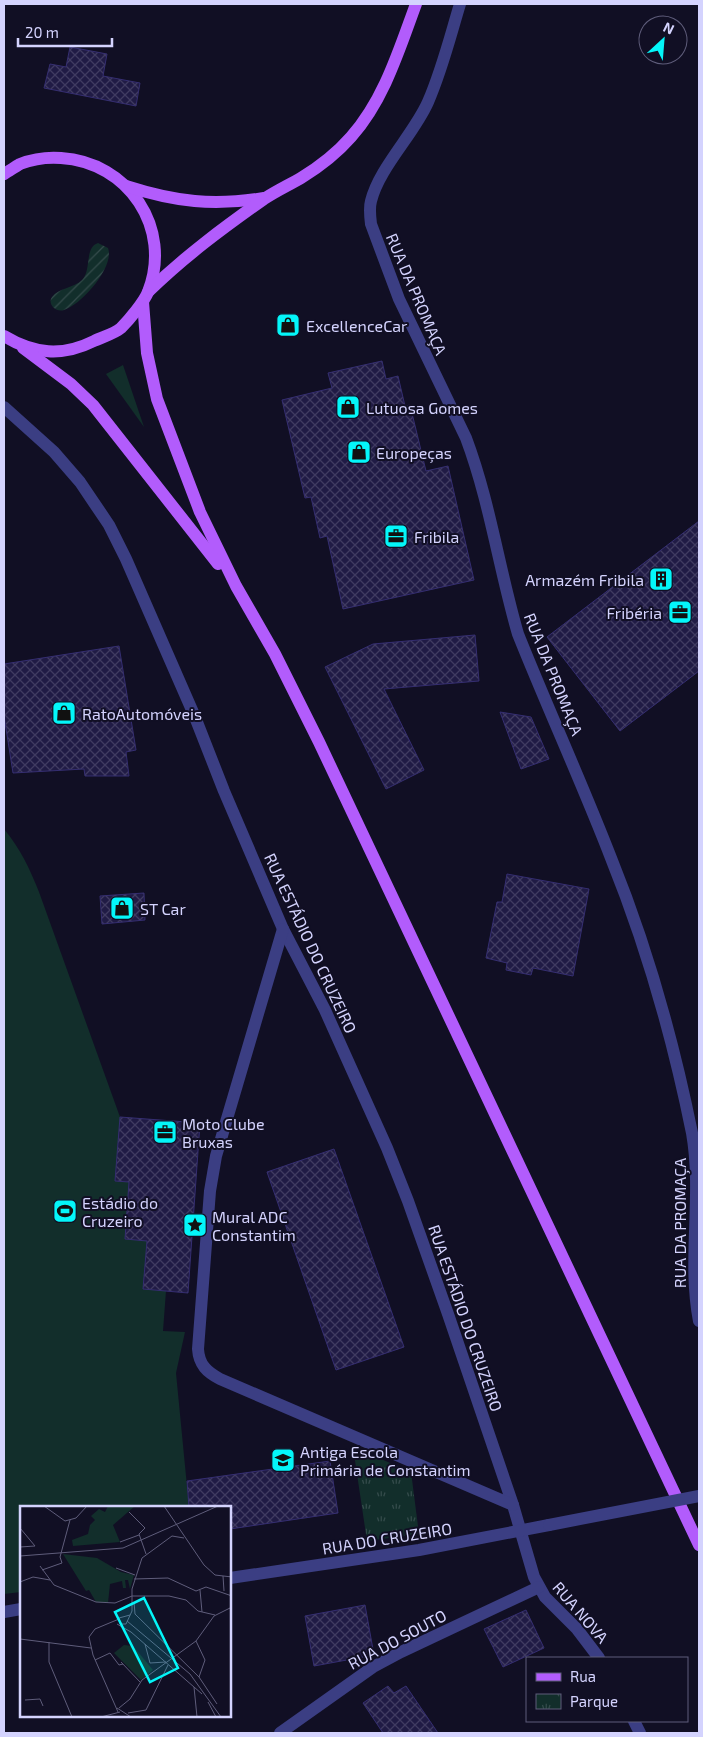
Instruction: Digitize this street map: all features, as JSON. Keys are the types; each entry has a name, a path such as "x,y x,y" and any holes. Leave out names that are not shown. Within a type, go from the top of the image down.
{"main road":[{"path":"19,345 50,353 82,347 120,329 145,297 188,255 266,197 302,178 322,164 352,136 367,115 396,58 416,4"},
{"path":"4,174 21,164 48,158 77,159 104,169 126,186 143,209 153,236 155,264 145,297 147,353 157,399 200,512 236,586 275,654 319,742 699,1544"},
{"path":"126,186 162,197 182,200 215,202 266,197"},
{"path":"4,336 71,384 98,410 236,586"}],"street":[{"name":"RUA DA PROMAÇA","path":"460,4 440,73 427,103 414,128 376,187 370,206 370,224 399,299 466,438 474,459 492,526 508,602 518,634 612,859 666,1019 696,1133 698,1182 694,1281 699,1321"},
{"name":"RUA ESTÁDIO DO CRUZEIRO","path":"4,407 54,452 80,482 108,525 126,559 195,717 224,791 283,929 325,1010 359,1084 408,1201 513,1505 520,1531"},
{"path":"283,929 223,1128 213,1168 198,1349 200,1362 205,1370 220,1379 513,1505"},
{"name":"RUA DO CRUZEIRO","path":"231,1578 419,1550 699,1496"},
{"name":"RUA NOVA","path":"520,1531 538,1587 545,1597 577,1629 598,1657"},
{"name":"RUA DO SOUTO","path":"280,1733 380,1664 538,1587"},
{"path":"4,1612 20,1609"}],"green space":[{"path":"98,243 108,248 109,256 102,275 87,293 71,307 61,311 55,309 51,305 52,297 82,280 87,271 91,249"},
{"path":"123,365 144,427 106,374"},
{"name":"Estádio do Cruzeiro","path":"4,829 20,851 36,883 120,1117 115,1181 129,1182 125,1239 147,1241 143,1289 166,1291 163,1331 185,1332 176,1373 189,1506 20,1506 20,1592 4,1594"},
{"path":"353,1447 411,1472 419,1534 367,1541"}],"building":[{"path":"70,47 107,54 103,76 140,83 136,106 44,88 50,64 66,67"},
{"path":"382,361 386,379 398,376 405,406 410,405 426,471 448,466 474,580 343,609 327,536 320,538 311,497 305,498 282,400 332,388 328,373"},
{"name":"Armazém Fribila","path":"699,521 699,671 620,731 547,637"},
{"path":"475,635 479,681 384,689 424,770 386,789 325,667 373,644"},
{"path":"119,646 136,750 126,752 129,776 85,776 84,769 13,773 4,716 4,664"},
{"path":"500,712 531,717 549,759 521,769"},
{"path":"507,874 589,889 573,976 533,968 531,975 506,970 507,963 486,958 497,902 502,902"},
{"path":"144,893 145,920 102,924 100,896"},
{"path":"120,1117 200,1123 188,1293 143,1289 147,1241 125,1239 129,1182 115,1181"},
{"path":"334,1149 404,1347 336,1370 267,1172"},
{"path":"330,1461 338,1513 231,1529 231,1506 189,1506 187,1481"},
{"path":"365,1605 374,1655 314,1666 305,1616"},
{"path":"526,1610 544,1648 503,1667 484,1629"},
{"path":"388,1686 394,1693 406,1686 438,1733 383,1733 363,1703"}],"place":[{"name":"ExcellenceCar","path":"288,325"},
{"name":"Lutuosa Gomes","path":"348,407"},
{"name":"Europeças","path":"359,452"},
{"name":"Fribila","path":"396,536"},
{"name":"Armazém Fribila","path":"661,579"},
{"name":"Fribéria","path":"680,612"},
{"name":"RatoAutomóveis","path":"64,713"},
{"name":"ST Car","path":"122,908"},
{"name":"Moto Clube Bruxas","path":"165,1132"},
{"name":"Estádio do Cruzeiro","path":"65,1211"},
{"name":"Mural ADC Constantim","path":"195,1225"},
{"name":"Antiga Escola Primária de Constantim","path":"283,1460"}]}
